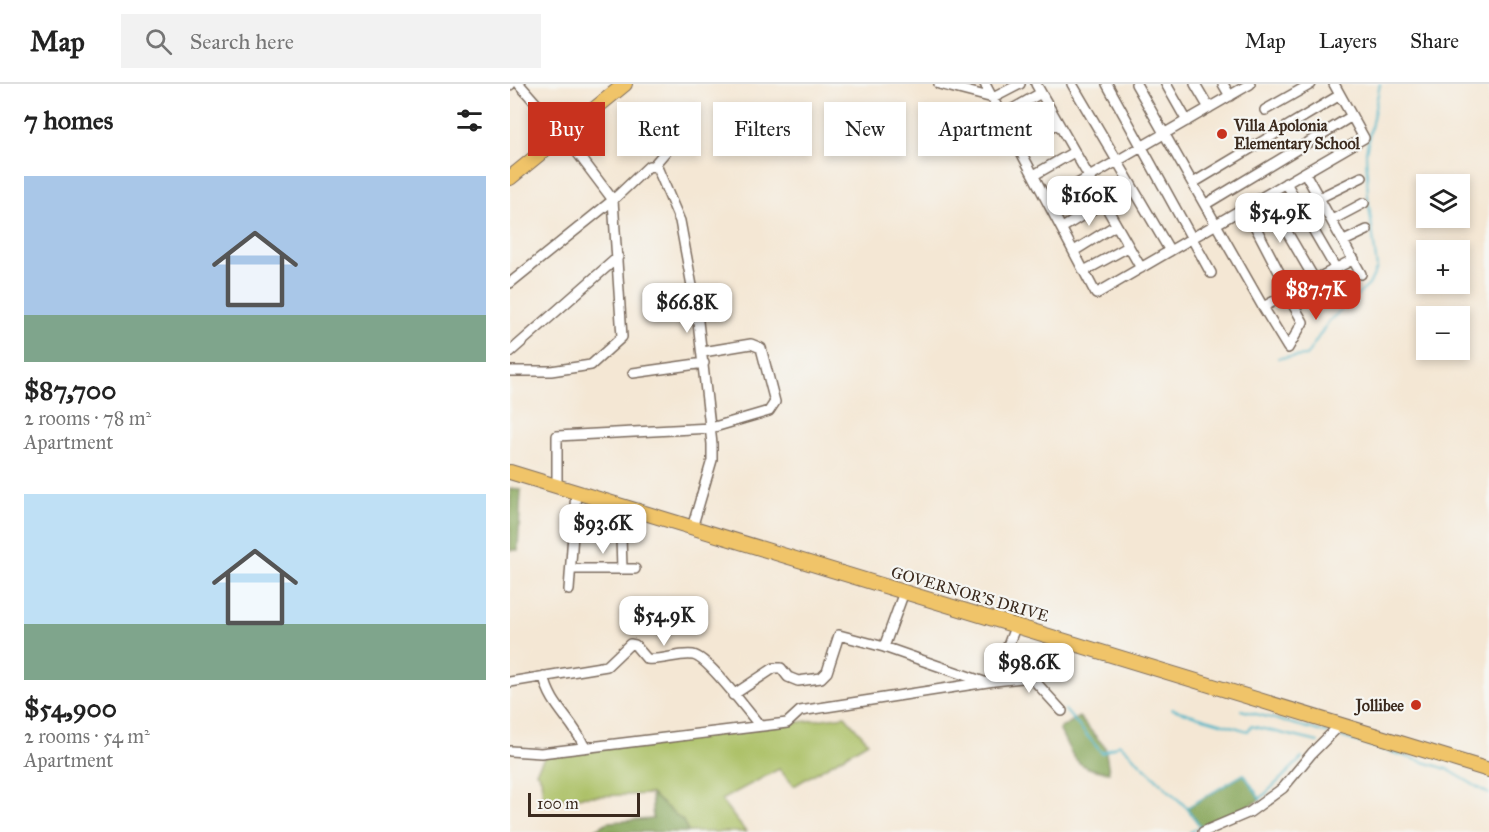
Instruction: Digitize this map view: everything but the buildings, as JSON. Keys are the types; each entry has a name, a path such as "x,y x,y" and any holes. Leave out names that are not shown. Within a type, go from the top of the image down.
{"main road":[{"path":"604,102 626,84"},
{"path":"510,178 538,156"},
{"name":"GOVERNOR'S DRIVE","path":"510,472 1489,770"}],"street":[{"path":"519,84 535,102"},
{"path":"939,84 993,98 1020,84"},
{"path":"985,84 995,102"},
{"path":"1036,84 1141,268"},
{"path":"1072,84 1170,251"},
{"path":"1107,84 1193,238 1210,273"},
{"path":"1136,84 1287,348 1303,322 1245,207"},
{"path":"1166,84 1187,121"},
{"path":"1195,84 1209,108"},
{"path":"1223,84 1230,96"},
{"path":"1048,201 1250,84"},
{"path":"1265,110 1311,84"},
{"path":"1024,156 1096,294 1364,138 1334,84"},
{"path":"1026,102 1041,93"},
{"path":"1193,183 1340,94"},
{"path":"1206,204 1352,116"},
{"path":"1054,125 1058,123"},
{"path":"1034,175 1074,152"},
{"path":"510,371 551,371 591,365 622,337 613,200 580,156"},
{"path":"510,283 613,200 662,156"},
{"path":"654,165 657,167 680,221 703,352 711,428 712,460 692,528"},
{"path":"1305,173 1361,274"},
{"path":"1319,198 1362,177"},
{"path":"1286,183 1333,270 1343,299"},
{"path":"1266,196 1312,281 1315,298"},
{"path":"1062,228 1103,203"},
{"path":"1332,220 1364,203"},
{"path":"1074,251 1116,225"},
{"path":"1344,241 1367,230"},
{"path":"1084,270 1128,246"},
{"path":"510,352 618,257"},
{"path":"1263,307 1354,259"},
{"path":"557,486 557,436 711,428 769,411 775,402 761,348 751,344 703,352"},
{"path":"633,374 704,363"},
{"path":"569,590 576,492"},
{"path":"611,503 621,537 622,569"},
{"path":"571,569 635,569"},
{"path":"884,646 904,592"},
{"path":"990,682 1016,625"},
{"path":"828,632 884,646 990,682"},
{"path":"733,695 774,668 781,668 788,678 798,681 821,678 827,672 839,635"},
{"path":"510,682 607,666 630,644 635,645 647,659 659,661 684,655 699,656 708,662 760,726"},
{"path":"544,676 548,694 579,735 584,746"},
{"path":"510,751 541,753 787,723 800,711 1031,677 1062,711"},
{"path":"1203,832 1250,812 1283,788 1312,753 1341,724"}],"green space":[{"path":"510,489 521,490 518,550 510,550"},
{"path":"845,716 868,742 794,786 779,769 721,800 746,832 688,832 682,821 651,794 543,798 541,778 536,772 545,756"},
{"path":"1079,717 1105,747 1109,772 1082,765 1068,748 1059,729"},
{"path":"1244,774 1260,799 1242,811 1200,826 1187,808"},
{"path":"651,794 683,821 688,832 591,832 608,822 653,819"}],"waterway":[{"path":"1278,358 1306,356 1329,321 1369,285 1377,268 1368,197 1366,152 1380,84"},
{"path":"1172,709 1248,731 1251,726 1318,742"},
{"path":"1065,710 1102,753 1120,744 1187,808 1200,826 1190,832"},
{"path":"1241,710 1327,733"},
{"path":"1338,736 1447,769 1489,794"},
{"path":"1188,807 1244,774 1260,799 1302,758"}],"place":[{"name":"Villa Apolonia Elementary School","path":"1222,134"},
{"name":"Jollibee","path":"1416,705"}]}
